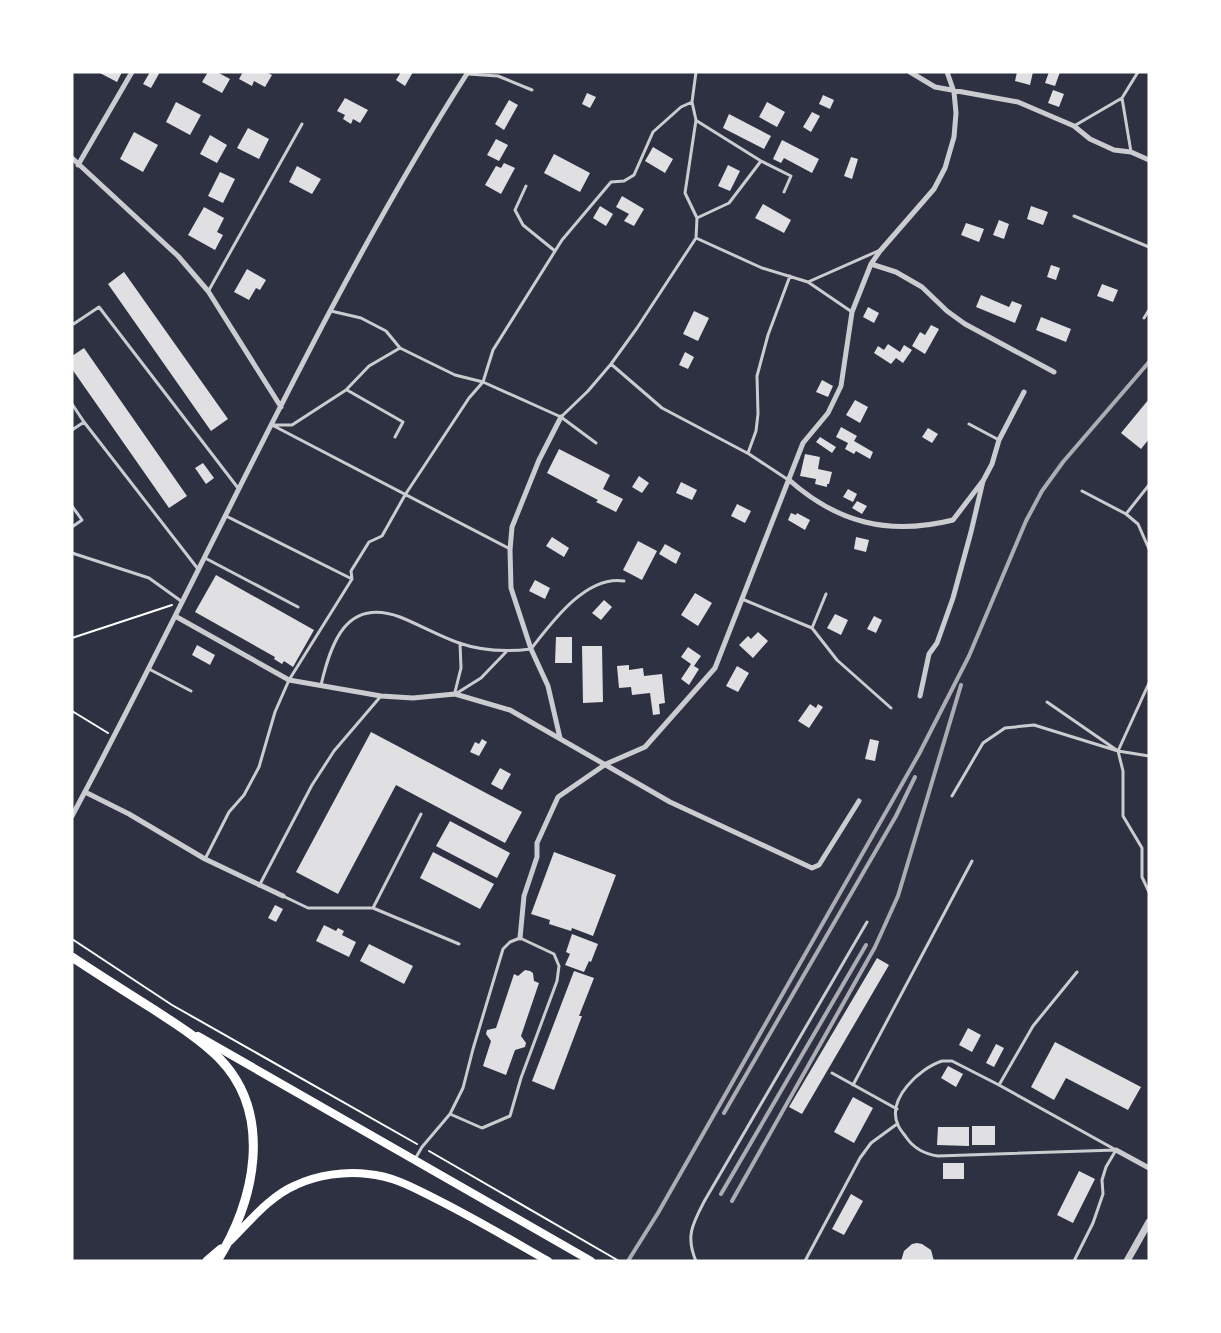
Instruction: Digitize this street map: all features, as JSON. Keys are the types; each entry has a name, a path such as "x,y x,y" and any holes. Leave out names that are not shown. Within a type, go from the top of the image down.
{"main road":[{"path":"72,957 199,1040 220,1059 242,1092 251,1120 254,1146 252,1176 245,1207 230,1241 217,1261"},
{"path":"165,1017 591,1261"},
{"path":"207,1261 269,1203 295,1185 316,1178 340,1174 368,1174 401,1182 457,1209 548,1261"}],"street":[{"path":"78,165 132,72"},
{"path":"910,72 935,87 1018,102 1074,126 1090,139 1114,150 1131,152 1149,160"},
{"path":"520,938 524,896 537,857 537,843 558,797 606,764 645,747 715,668 803,443 828,413 841,386 852,312 871,264 880,250 934,189 945,168 954,137 956,113 954,92 947,72"},
{"path":"72,816 183,603 329,310 425,140 467,73"},
{"path":"72,158 178,256 208,291 281,407"},
{"path":"871,264 896,272 922,287 947,311 965,324 1054,372"},
{"path":"788,479 807,496 852,519 891,528 916,527 953,520 983,481 992,464 999,440 1024,392"},
{"path":"560,738 548,686 531,649 512,588 510,550 512,527 539,460 561,417"},
{"path":"920,696 929,654 937,643 953,598 983,481"},
{"path":"175,616 289,680 381,696 413,698 455,694 510,710 670,802 812,868 819,865 859,801"},
{"path":"85,792 129,814 205,859 283,897"},
{"path":"1116,1150 1149,1168"},
{"path":"1127,1261 1149,1222"}],"lane":[{"path":"561,417 611,364 696,238 697,218 685,193 696,120 692,102 696,72"},
{"path":"1074,126 1122,98 1138,72"},
{"path":"467,73 498,76 532,90"},
{"path":"1122,98 1131,152"},
{"path":"205,859 229,812 244,795 259,767 275,712 289,680 352,579 351,571 369,542 382,536 405,495 469,398 483,382 493,350 555,251 610,182 624,181 634,175 653,132 681,107 692,102"},
{"path":"696,120 761,161 791,176 784,192"},
{"path":"208,291 302,124"},
{"path":"697,218 729,203 761,161"},
{"path":"526,186 515,210 523,225 555,251"},
{"path":"1074,216 1149,247"},
{"path":"696,238 762,268 808,282 852,312"},
{"path":"808,282 880,250"},
{"path":"748,453 756,431 758,414 757,376 768,335 790,276"},
{"path":"72,325 99,307 239,490"},
{"path":"1144,318 1149,309"},
{"path":"329,310 360,318 386,331 400,348 455,375 483,382 561,417 596,443"},
{"path":"272,425 292,425 346,390 369,366 400,348"},
{"path":"611,364 662,408 748,453 788,479"},
{"path":"346,390 403,422 395,437"},
{"path":"72,404 198,569"},
{"path":"72,430 84,422"},
{"path":"969,424 999,440"},
{"path":"272,425 510,550"},
{"path":"1126,514 1149,485"},
{"path":"1082,491 1126,514 1138,524 1149,549"},
{"path":"72,506 82,519 72,527"},
{"path":"226,516 352,579"},
{"path":"72,553 149,578 183,603"},
{"path":"204,558 298,607"},
{"path":"321,685 328,655 339,633 356,617 373,611 398,616 460,644 506,652 531,649 560,612 599,583 612,579 624,581"},
{"path":"812,628 826,594"},
{"path":"742,599 812,628 837,660 891,708"},
{"path":"455,694 461,668 460,644"},
{"path":"455,694 481,678 506,652"},
{"path":"147,669 190,691"},
{"path":"1149,682 1118,751 1123,771 1123,816 1142,848 1142,877 1149,892"},
{"path":"259,885 312,785 334,751 381,696"},
{"path":"1047,702 1118,751"},
{"path":"952,796 983,743 1005,728 1034,724 1118,751 1149,756"},
{"path":"372,908 421,814"},
{"path":"852,1085 972,861"},
{"path":"283,897 308,908 372,908 459,944"},
{"path":"696,1261 690,1249 690,1235 705,1200 867,922"},
{"path":"414,1161 422,1147 450,1114 464,1088 473,1049 503,949 510,942 520,938 554,954 559,966 557,981 521,1078 510,1116 482,1128 450,1114"},
{"path":"999,1085 1033,1026 1077,972"},
{"path":"952,1061 1116,1150 938,1156 924,1154 910,1144 897,1124 897,1109 901,1096 917,1074 930,1064 952,1061"},
{"path":"832,1073 897,1109"},
{"path":"805,1261 860,1158 871,1143 897,1124"},
{"path":"1074,1261 1093,1223 1103,1194 1102,1180 1106,1167 1116,1150"}],"path":[{"path":"72,638 159,608 183,603"},
{"path":"72,711 112,735"},
{"path":"72,939 172,1005 619,1261"}],"building":[{"path":"98,72 122,72 117,82"},
{"path":"150,72 160,72 151,88 143,84"},
{"path":"208,72 217,72 230,79 222,93 202,82"},
{"path":"243,72 266,72 272,75 265,87 254,81 252,86 239,79"},
{"path":"401,72 413,72 405,86 396,80"},
{"path":"1017,72 1033,72 1030,85 1015,81"},
{"path":"1049,72 1060,72 1055,86 1045,83"},
{"path":"1053,90 1064,94 1059,107 1048,103"},
{"path":"587,93 596,97 590,108 582,104"},
{"path":"823,95 834,100 830,109 819,104"},
{"path":"345,98 368,110 360,123 353,119 351,124 343,119 345,115 337,111"},
{"path":"509,100 518,105 504,130 495,124"},
{"path":"176,102 201,115 190,135 166,122"},
{"path":"767,102 785,112 777,127 759,117"},
{"path":"812,112 820,116 811,132 803,127"},
{"path":"729,114 771,136 764,149 723,128"},
{"path":"248,128 269,139 259,159 237,148"},
{"path":"134,132 158,145 143,172 120,159"},
{"path":"210,135 227,145 217,163 200,154"},
{"path":"496,139 508,145 499,161 487,155"},
{"path":"782,140 819,159 812,173 784,158 781,163 773,159"},
{"path":"653,147 673,159 665,173 645,161"},
{"path":"554,154 590,173 580,192 544,173"},
{"path":"851,157 858,159 852,179 844,176"},
{"path":"504,163 515,168 501,194 485,185 496,166 501,168"},
{"path":"728,165 740,171 730,191 718,186"},
{"path":"297,166 321,179 312,194 289,182"},
{"path":"220,172 235,179 223,203 208,196"},
{"path":"622,196 644,209 634,226 624,221 629,214 616,207"},
{"path":"763,204 791,220 784,233 755,218"},
{"path":"600,206 613,214 606,226 593,218"},
{"path":"1031,206 1048,212 1043,225 1027,219"},
{"path":"204,207 224,218 217,232 223,235 215,250 188,235"},
{"path":"999,220 1009,224 1004,239 993,235"},
{"path":"966,223 984,229 979,242 961,235"},
{"path":"1051,265 1060,268 1056,280 1047,277"},
{"path":"247,269 266,280 260,290 256,288 249,300 234,292"},
{"path":"124,272 228,419 211,431 108,284"},
{"path":"1102,284 1118,290 1113,302 1097,296"},
{"path":"981,295 1009,307 1012,301 1022,305 1015,323 976,307"},
{"path":"868,307 879,313 874,323 863,317"},
{"path":"694,311 709,318 698,341 683,334"},
{"path":"1041,317 1071,329 1066,342 1036,330"},
{"path":"931,325 939,329 925,354 912,346 920,332 925,335"},
{"path":"888,344 900,352 904,345 912,350 903,363 896,358 891,364 874,353 878,346 884,350"},
{"path":"84,348 187,496 169,508 72,369 72,356"},
{"path":"685,352 694,357 688,369 679,365"},
{"path":"822,380 833,386 828,397 816,392"},
{"path":"1149,399 1149,439 1141,449 1121,433"},
{"path":"855,400 868,407 860,423 846,415"},
{"path":"841,427 857,436 854,441 873,452 870,459 856,451 854,454 845,449 848,443 836,437"},
{"path":"928,428 938,434 932,443 922,437"},
{"path":"820,437 836,447 832,453 816,442"},
{"path":"559,449 610,475 603,489 623,499 616,512 547,473"},
{"path":"805,454 820,457 818,469 832,472 827,487 815,484 816,479 800,476"},
{"path":"203,463 214,478 206,484 195,468"},
{"path":"639,476 649,483 642,493 632,487"},
{"path":"681,482 697,490 692,500 676,493"},
{"path":"848,489 857,494 853,502 843,497"},
{"path":"857,501 867,506 862,514 852,508"},
{"path":"737,504 751,511 745,523 731,516"},
{"path":"791,513 796,515 797,513 810,520 805,530 788,520"},
{"path":"552,537 569,548 564,557 546,546"},
{"path":"856,537 869,540 866,552 854,549"},
{"path":"638,541 657,551 642,580 623,570"},
{"path":"665,544 681,553 676,564 659,554"},
{"path":"216,575 314,630 293,667 284,661 282,664 274,659 275,657 195,612"},
{"path":"535,580 550,588 545,599 529,591"},
{"path":"695,593 712,603 698,626 681,615"},
{"path":"604,600 612,607 601,620 592,613"},
{"path":"835,614 848,620 841,635 827,628"},
{"path":"874,616 882,620 876,633 867,629"},
{"path":"758,632 768,641 753,658 739,645 748,636 751,639"},
{"path":"556,637 572,637 572,663 555,663"},
{"path":"197,645 215,655 210,665 192,655"},
{"path":"582,646 602,646 603,702 583,703"},
{"path":"688,647 701,656 694,666 699,669 689,685 681,679 691,664 681,657"},
{"path":"629,665 629,670 643,668 644,676 662,674 665,703 659,704 660,714 653,715 650,693 632,695 631,687 619,688 617,666"},
{"path":"737,666 749,673 738,692 726,686"},
{"path":"810,704 816,708 818,704 823,707 809,728 798,721"},
{"path":"371,732 522,812 505,843 396,785 338,894 296,872"},
{"path":"482,739 487,742 479,756 470,752 475,742 479,744"},
{"path":"870,739 879,741 875,761 865,759"},
{"path":"500,768 511,774 502,790 491,784"},
{"path":"450,821 510,853 497,878 436,846"},
{"path":"433,852 494,884 480,909 420,878"},
{"path":"554,852 616,875 593,936 572,928 571,931 549,924 550,920 531,914"},
{"path":"275,905 283,909 276,922 268,918"},
{"path":"324,925 336,931 338,928 344,931 342,935 356,942 349,957 316,941"},
{"path":"572,934 598,944 584,972 565,965 570,954 566,952"},
{"path":"369,944 413,966 404,984 360,961"},
{"path":"877,958 889,965 802,1114 789,1107"},
{"path":"525,970 533,973 534,981 539,983 521,1036 526,1043 525,1047 515,1050 506,1075 483,1066 491,1041 486,1034 487,1030 496,1028 514,974 518,976"},
{"path":"574,971 594,978 554,1090 532,1081"},
{"path":"968,1028 981,1035 972,1052 959,1045"},
{"path":"1055,1042 1141,1087 1128,1110 1066,1078 1054,1100 1031,1087"},
{"path":"996,1044 1004,1048 994,1067 986,1063"},
{"path":"948,1066 963,1074 956,1087 941,1078"},
{"path":"853,1097 873,1108 854,1143 834,1132"},
{"path":"972,1126 995,1126 995,1145 972,1145"},
{"path":"938,1127 969,1127 969,1146 937,1145"},
{"path":"943,1163 964,1163 964,1179 943,1179"},
{"path":"1079,1171 1095,1179 1073,1223 1057,1215"},
{"path":"851,1194 863,1201 844,1235 832,1229"},
{"path":"917,1243 931,1250 934,1261 901,1261 904,1251"}],"railway":[{"path":"628,1261 658,1213 919,754 969,656 1026,521 1042,491 1063,462 1149,362"},
{"path":"732,1201 875,947 898,896 961,685"},
{"path":"724,1113 896,816 915,777"},
{"path":"721,1194 866,945"}]}
